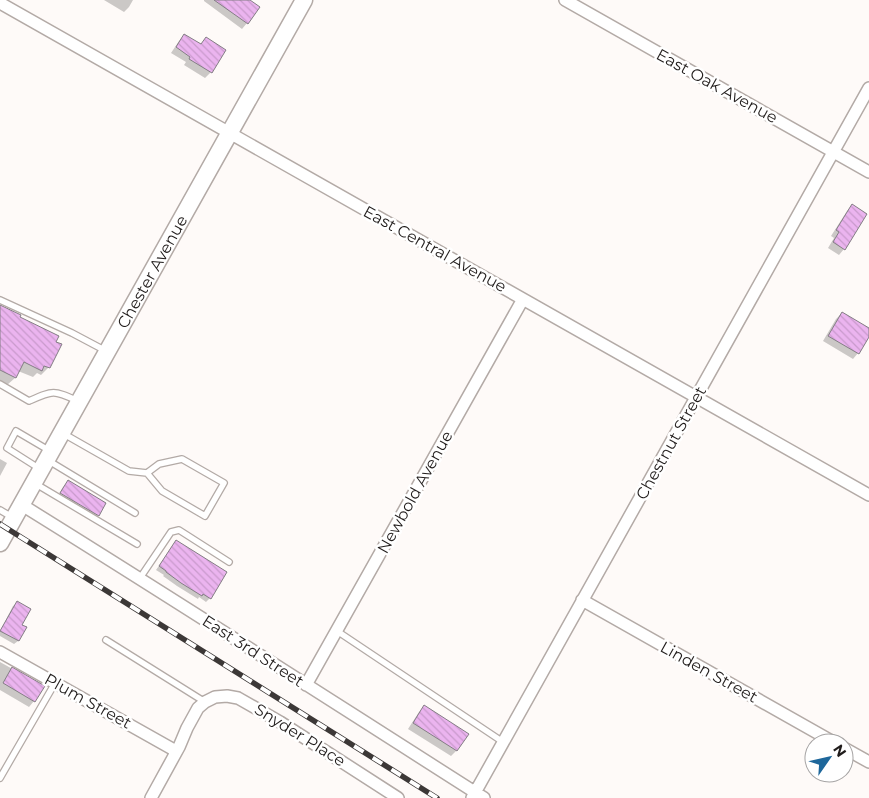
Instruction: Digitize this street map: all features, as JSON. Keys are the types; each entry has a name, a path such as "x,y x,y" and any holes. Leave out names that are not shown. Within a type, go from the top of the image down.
{"main road":[{"name":"Chester Avenue","path":"2,537 12,511 44,466 304,0"}],"street":[{"name":"East Oak Avenue","path":"565,0 869,172"},
{"name":"East Central Avenue","path":"0,3 869,495"},
{"name":"Chestnut Street","path":"477,796 503,742 869,88"},
{"name":"Newbold Avenue","path":"306,685 523,299"},
{"name":"East 3rd Street","path":"12,511 140,578 477,796"},
{"name":"Linden Street","path":"582,600 817,733"},
{"name":"Plum Street","path":"0,652 176,751"},
{"name":"Snyder Place","path":"201,705 215,697 227,696 238,698 296,731 398,798"},
{"path":"151,798 201,705"},
{"path":"854,754 869,762"}],"lane":[{"path":"0,300 72,333 108,352"},
{"path":"0,384 29,401 52,392 59,392 80,402"},
{"path":"135,513 44,466 7,448 16,431 44,466 137,544"},
{"path":"62,433 129,471 147,473 159,464 182,459 224,483 205,516 162,491 147,473"},
{"path":"140,578 171,532 179,530 229,562"},
{"path":"337,631 503,742"},
{"path":"106,640 201,705"},
{"path":"0,778 55,683"}],"building":[{"path":"214,0 250,0 260,7 248,24"},
{"path":"184,34 201,44 206,37 226,50 212,73 189,59 190,57 176,47"},
{"path":"852,204 867,214 845,250 833,242 839,232 836,230"},
{"path":"0,305 59,336 56,342 62,344 50,368 44,366 42,371 24,362 16,378 0,370"},
{"path":"842,312 869,328 869,337 859,354 828,336"},
{"path":"68,480 106,503 99,516 60,493"},
{"path":"176,540 227,572 211,599 203,594 202,596 181,583 159,566"},
{"path":"17,601 31,609 22,625 27,627 19,641 0,631"},
{"path":"12,667 45,686 35,702 3,683"},
{"path":"424,705 469,734 457,751 413,723"}],"railway":[{"path":"0,524 437,798"}]}
